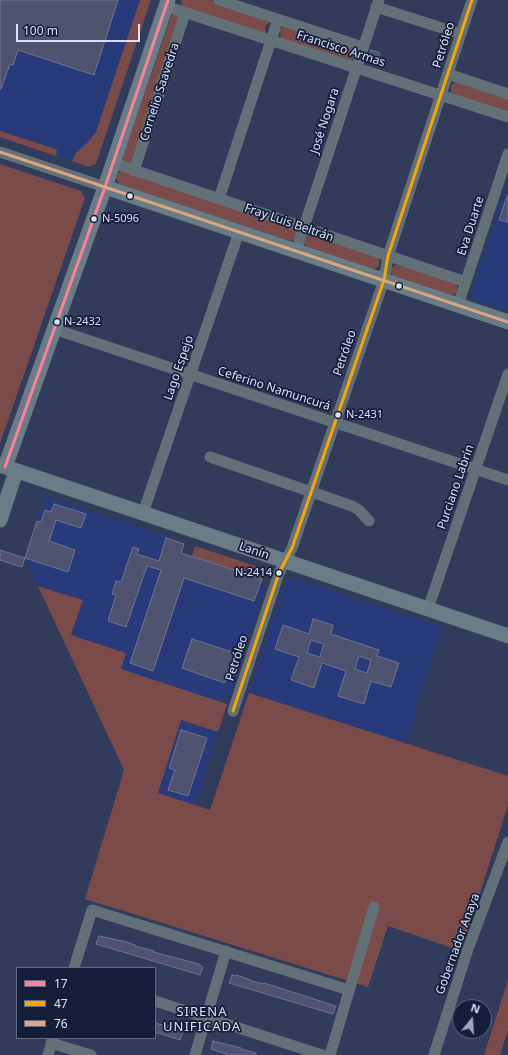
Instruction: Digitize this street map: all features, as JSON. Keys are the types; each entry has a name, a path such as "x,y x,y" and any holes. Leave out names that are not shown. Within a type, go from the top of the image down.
{"main road":[{"name":"Cornelio Saavedra","path":"0,520 7,468 54,329 105,187 167,3"},
{"name":"Fray Luis Beltrán","path":"105,187 508,322"},
{"name":"Lanín","path":"7,468 508,636"}],"street":[{"name":"Francisco Armas","path":"219,0 363,47"},
{"name":"Petróleo","path":"233,711 279,573 292,548 384,280 388,256 472,0"},
{"name":"Francisco Armas","path":"167,3 185,13 508,117"},
{"path":"378,4 460,34"},
{"name":"José Nogara","path":"296,251 378,4"},
{"name":"Cornelio Saavedra","path":"134,170 185,13"},
{"path":"219,199 278,19"},
{"path":"448,74 508,94"},
{"name":"Fray Luis Beltrán","path":"0,152 105,187"},
{"name":"Eva Duarte","path":"458,305 508,154"},
{"name":"Fray Luis Beltrán","path":"113,163 466,282"},
{"name":"Lago Espejo","path":"143,513 239,232"},
{"name":"Ceferino Namuncurá","path":"54,329 508,480"},
{"name":"Purciano Labrín","path":"428,609 508,374"},
{"path":"210,457 356,508 369,521"},
{"name":"Gobernador Anaya","path":"434,1055 468,949 508,842"},
{"path":"330,1055 374,907"},
{"path":"74,967 92,910 349,990"},
{"path":"195,1055 226,951"},
{"path":"156,1001 322,1055"},
{"path":"48,1055 52,1041 91,1055"}],"shaded area":[{"path":"0,0 151,0 96,164 89,167 0,137"},
{"path":"140,0 151,0 96,164 89,167 72,161 75,154 96,132"},
{"path":"181,0 210,0 264,17 269,23 265,26 266,33 264,34 182,7"},
{"path":"172,14 179,15 131,163 123,161 123,157"},
{"path":"284,26 354,48 355,57 351,61 281,39 280,30"},
{"path":"455,82 508,96 508,114 451,94 451,86"},
{"path":"0,131 56,149 56,156 0,137"},
{"path":"0,164 81,191 85,198 0,444"},
{"path":"121,171 296,230 297,232 295,239 290,241 119,184 116,178 117,174"},
{"path":"508,181 508,310 474,299 471,293"},
{"path":"309,234 379,258 379,266 372,270 307,248 304,243 306,235"},
{"path":"396,264 457,284 457,292 451,296 394,277 391,273 391,269"},
{"path":"45,496 169,537 168,539 181,553 262,579 261,583 266,585 229,697 224,695 221,702 121,669 126,653 71,635 83,600 38,586 25,558"},
{"path":"195,546 265,569 262,579 192,556"},
{"path":"291,578 351,597 352,600 362,603 365,602 442,627 405,743 249,693 285,582"},
{"path":"38,586 83,600 71,635 126,653 121,669 227,704 218,732 181,720 158,793 210,810 249,693 508,776 508,805 463,946 455,949 388,926 368,987 85,899 124,770"},
{"path":"181,720 218,732 195,805 158,793"},
{"path":"508,980 508,1030 500,1055 484,1055 489,1039 492,1039 492,1030"}],"building":[{"path":"0,0 118,0 94,75 18,50 13,65 10,64 0,89"},
{"path":"371,50 380,53 377,62 368,59"},
{"path":"508,196 508,222 499,220"},
{"path":"54,504 86,514 81,528 56,520 49,541 75,550 68,572 25,558 37,521 41,522 45,510 51,512"},
{"path":"166,538 184,544 181,553 262,579 254,601 184,578 153,671 130,663 161,570 147,566 126,627 108,621 116,595 112,594 116,581 121,582 133,547 139,549 137,554 159,561"},
{"path":"0,550 25,558 22,567 0,560"},
{"path":"313,619 333,625 331,634 379,650 377,656 399,663 391,687 371,681 364,704 338,696 346,671 322,663 314,688 291,680 299,657 275,649 283,625 309,634","holes":["311,640 324,644 320,657 307,653","359,656 371,660 367,673 355,669"]},
{"path":"192,639 235,653 225,683 182,668"},
{"path":"181,730 207,738 188,796 168,790 175,770 169,768"},
{"path":"99,936 127,942 135,946 154,951 153,952 199,964 203,967 200,975 96,944"},
{"path":"232,975 236,975 251,981 264,983 336,1006 333,1014 229,983"},
{"path":"156,1023 183,1032 180,1040 156,1032"},
{"path":"213,1041 241,1048 256,1053 256,1055 229,1055 211,1049"}],"transit line":[{"name":"17","path":"5,467 105,187 168,0"},
{"name":"47","path":"233,711 279,573 292,548 384,280 388,256 472,0"},
{"name":"76","path":"0,152 508,322"}],"place":[{"name":"N-5096","path":"94,219"},
{"name":"N-2432","path":"57,322"},
{"name":"N-2431","path":"338,415"},
{"name":"N-2414","path":"279,573"}],"district":[{"name":"SIRENA UNIFICADA","path":"202,1020"}]}
